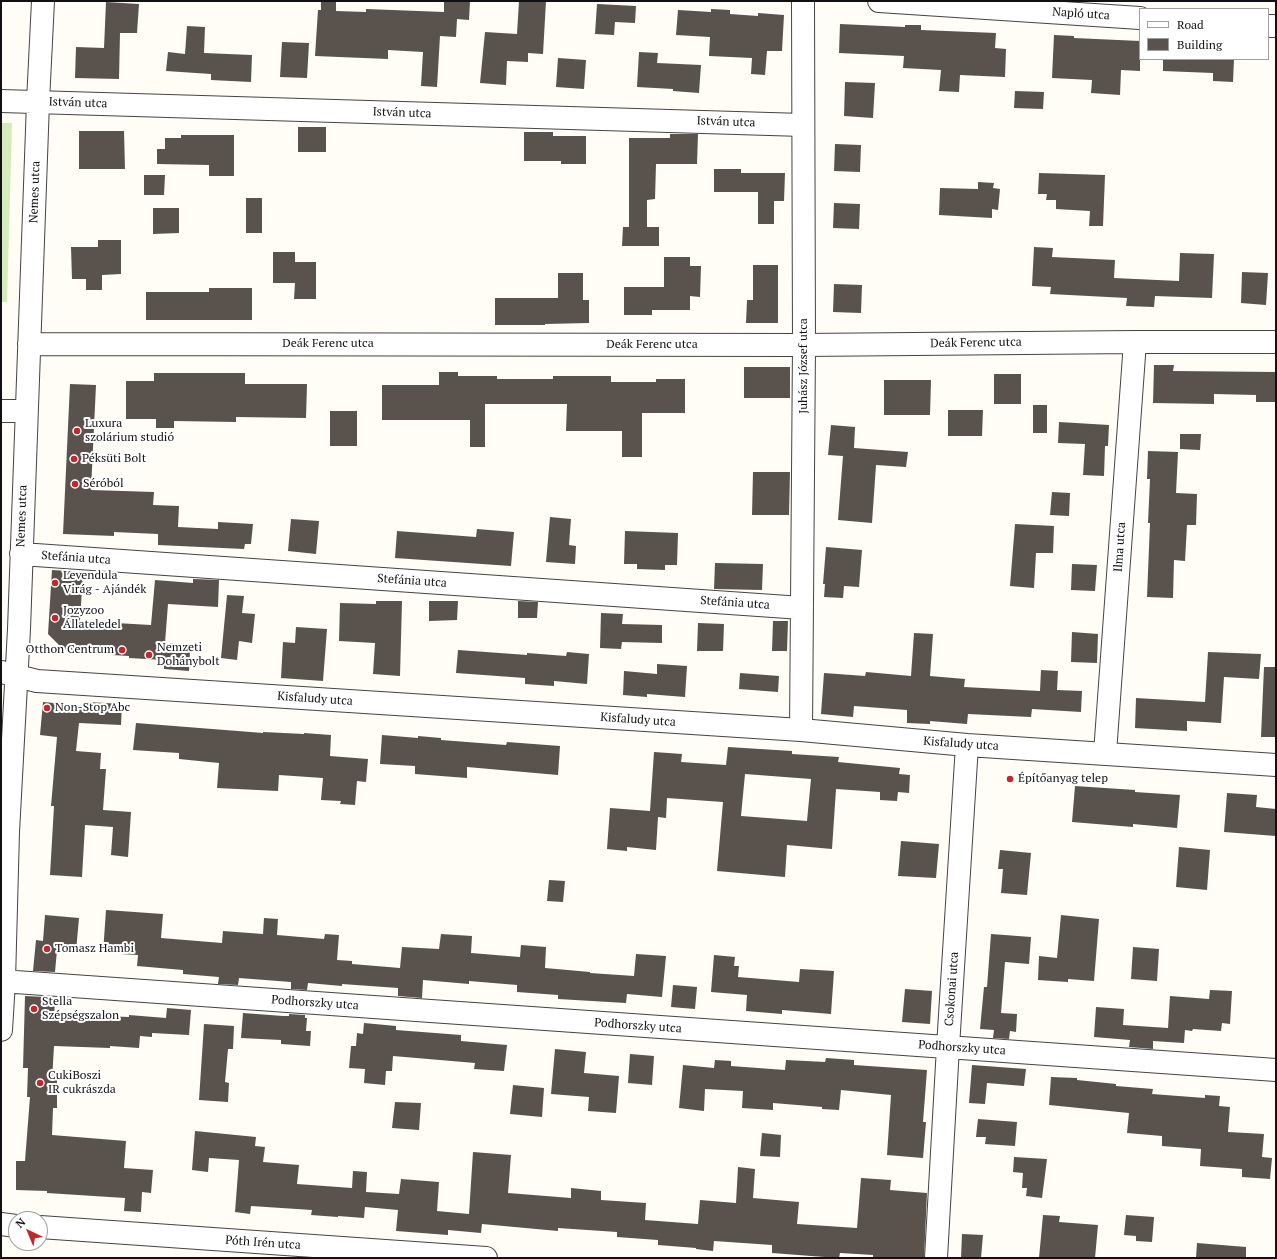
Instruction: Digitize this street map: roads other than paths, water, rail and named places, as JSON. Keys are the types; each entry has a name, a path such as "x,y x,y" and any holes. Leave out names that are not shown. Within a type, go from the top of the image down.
{"street":[{"name":"Nemes utca","path":"1,1030 8,832 15,712 8,674 19,629 26,411 43,1"},
{"name":"Juhász József utca","path":"801,730 804,345 803,1"},
{"name":"Napló utca","path":"879,1 1139,18"},
{"name":"István utca","path":"1,101 803,125"},
{"name":"Ilma utca","path":"1105,753 1135,342"},
{"name":"Deák Ferenc utca","path":"29,344 804,345 1276,342"},
{"path":"1,411 26,411"},
{"name":"Stefánia utca","path":"21,554 802,608"},
{"name":"Kisfaludy utca","path":"8,674 37,681 801,730 967,744 1276,765"},
{"name":"Csokonai utca","path":"936,1258 967,744"},
{"name":"Podhorszky utca","path":"3,981 1276,1070"},
{"name":"Póth Irén utca","path":"48,1228 486,1258"}],"place":[{"name":"Luxura szolárium studió","path":"77,431"},
{"name":"Péksüti Bolt","path":"74,459"},
{"name":"Séróból","path":"75,484"},
{"name":"Levendula Virág - Ajándék","path":"55,583"},
{"name":"Jozyzoo Állateledel","path":"55,618"},
{"name":"Otthon Centrum","path":"122,650"},
{"name":"Nemzeti Dohánybolt","path":"149,655"},
{"name":"Non-Stop Abc","path":"47,708"},
{"name":"Építőanyag telep","path":"1010,779"},
{"name":"Tomasz Hambi","path":"47,949"},
{"name":"Stella Szépségszalon","path":"34,1009"},
{"name":"CukiBoszi IR cukrászda","path":"40,1083"}]}
